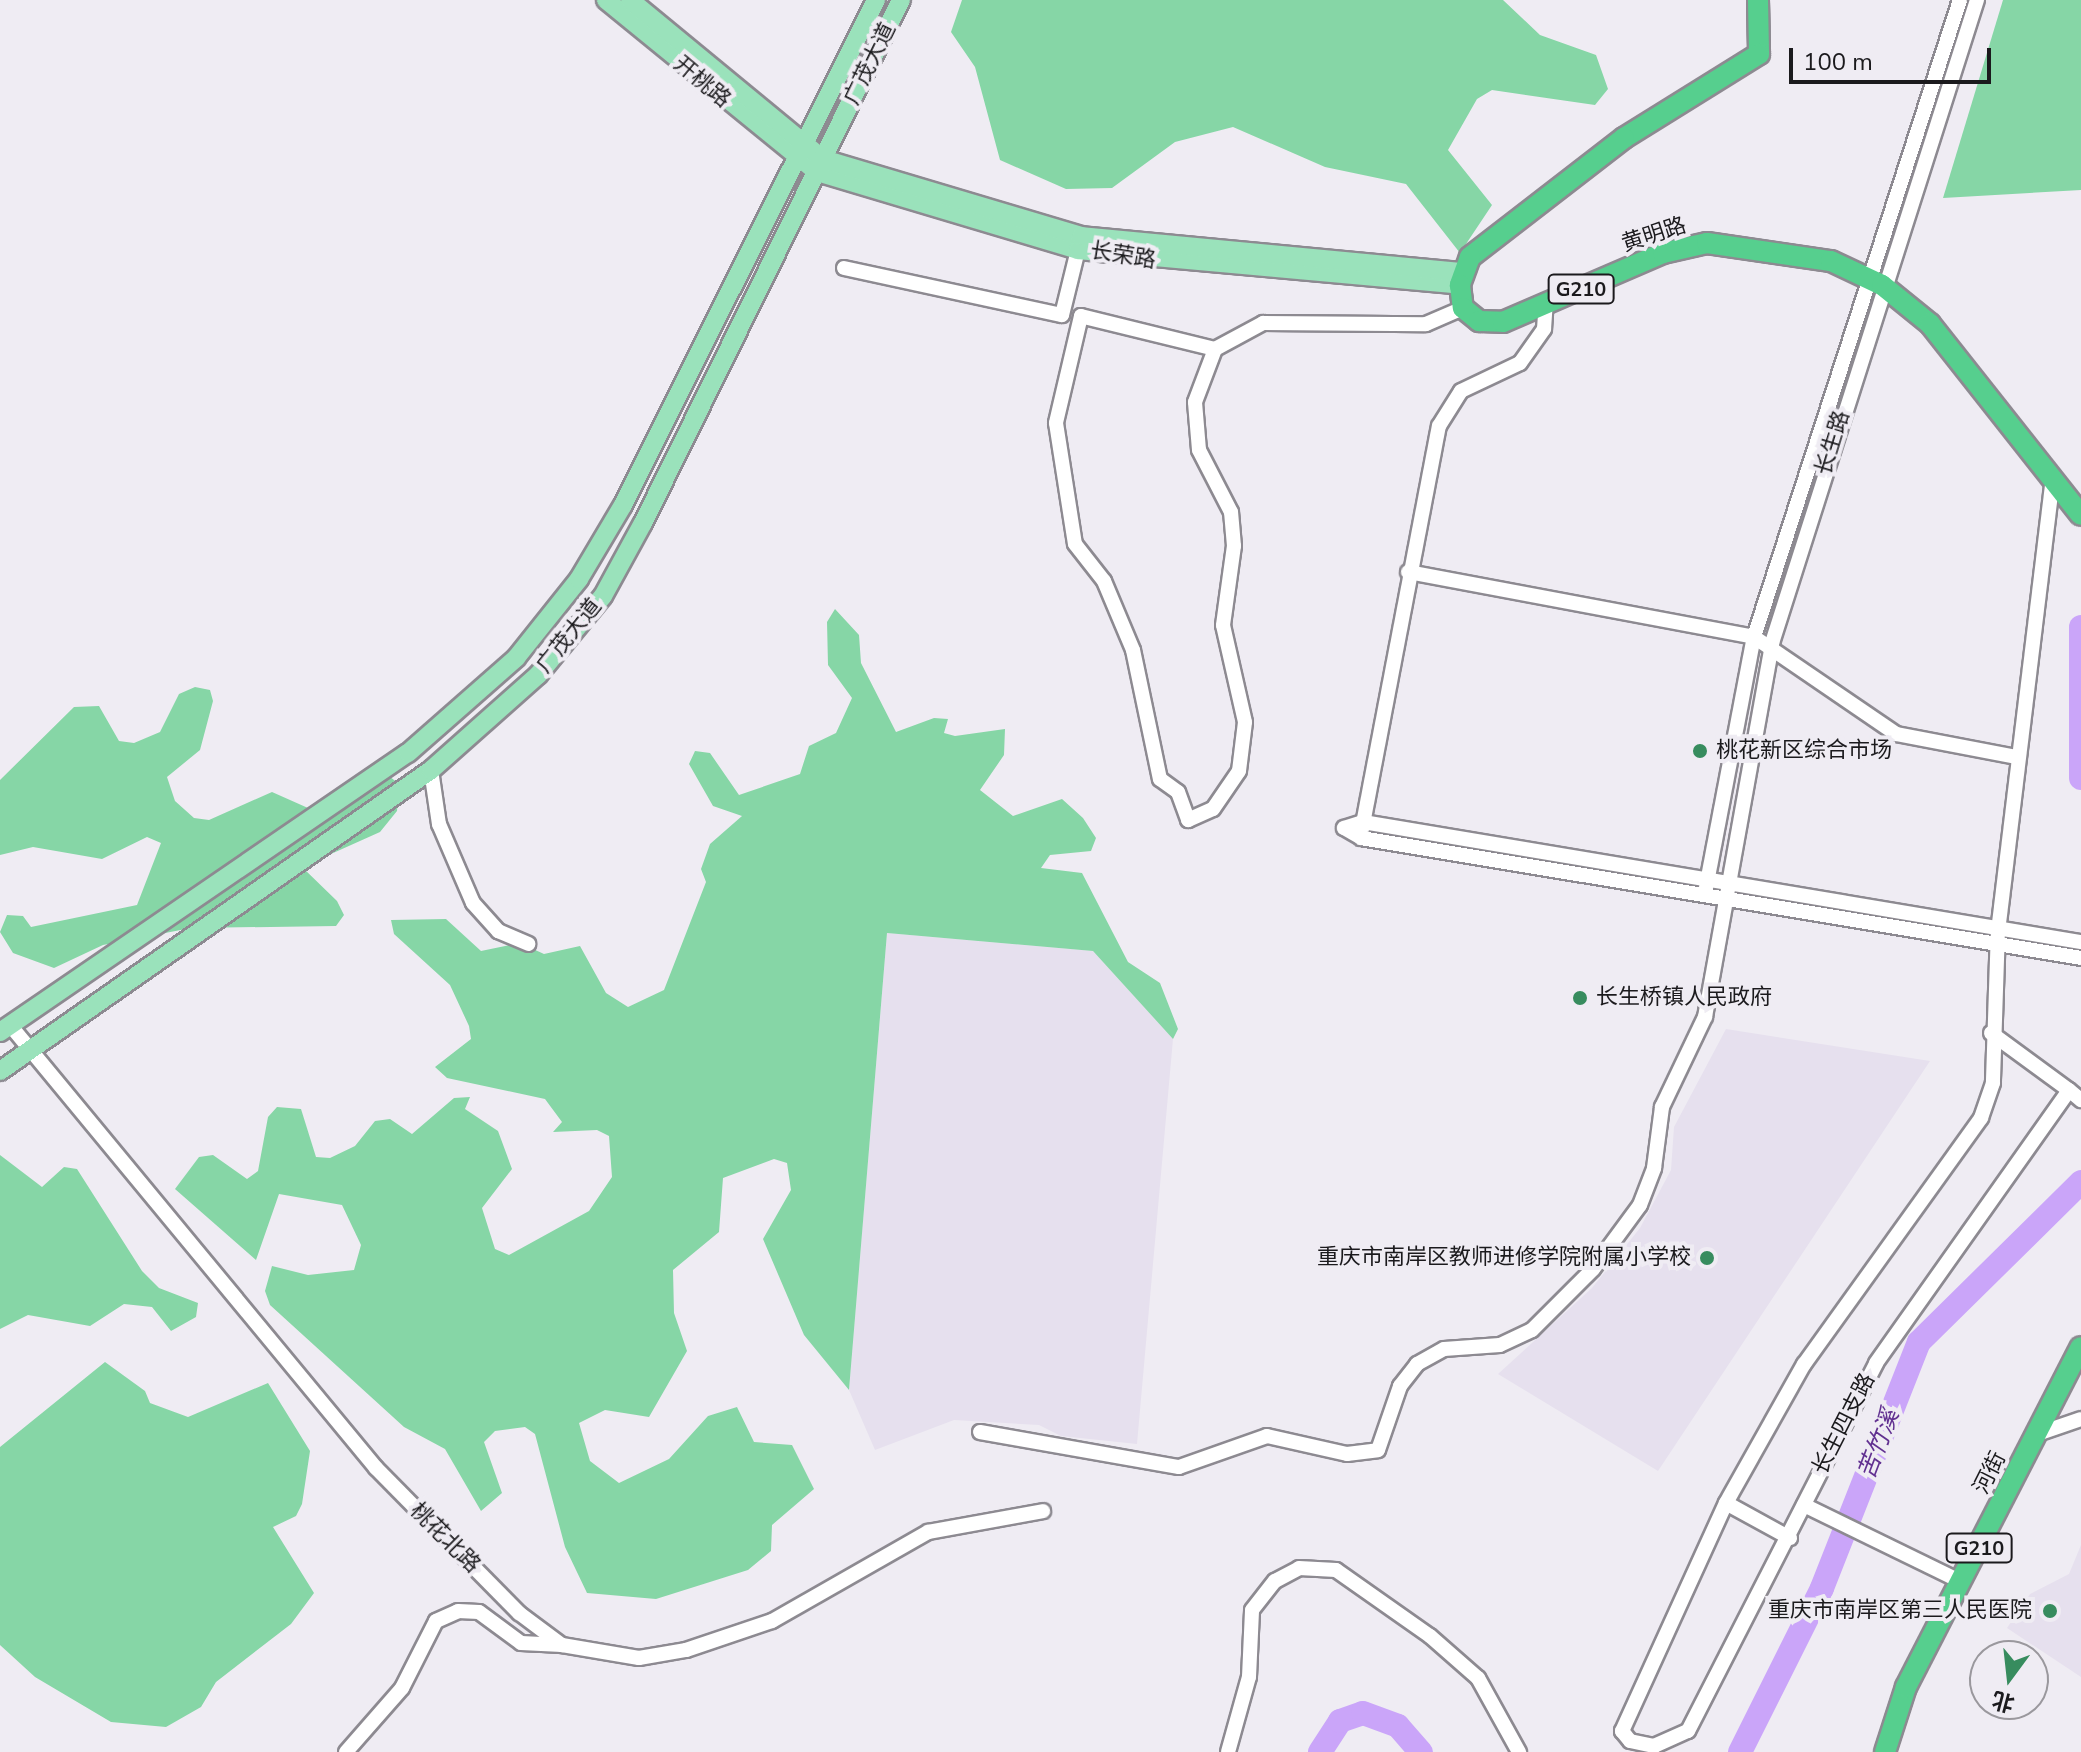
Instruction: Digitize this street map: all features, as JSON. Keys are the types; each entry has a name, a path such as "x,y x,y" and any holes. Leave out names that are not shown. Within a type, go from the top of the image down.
{"highway":[{"path":"1463,308 1461,279 1470,257 1624,138 1743,71 1759,54 1758,0"},
{"name":"黄明路","path":"1463,308 1479,321 1503,322 1663,253 1707,243 1831,261 1874,279 1930,324 2081,515"},
{"name":"河街","path":"1885,1752 1906,1687 2081,1347"}],"main road":[{"name":"开桃路","path":"606,0 802,157"},
{"name":"开桃路","path":"630,0 802,157"},
{"name":"广茂大道","path":"5,1028 408,753 516,658 579,579 623,505 802,157 876,0"},
{"name":"广茂大道","path":"0,1071 431,770 538,675 603,596 901,0"},
{"name":"长荣路","path":"802,157 1078,250 1461,279"},
{"name":"长荣路","path":"820,165 1081,236 1461,279"}],"street":[{"name":"长生路","path":"1705,893 1754,637 1874,279 1960,0"},
{"name":"长生路","path":"980,1432 1179,1467 1267,1436 1347,1454 1378,1450 1400,1386 1417,1364 1444,1349 1500,1345 1532,1330 1593,1269 1640,1205 1654,1168 1662,1107 1705,1017 1723,895 1772,643 1874,279 1977,0"},
{"path":"844,268 1062,315 1078,250"},
{"path":"1363,822 1408,572 1439,426 1461,391 1520,363 1544,329 1546,303"},
{"path":"1215,349 1081,316 1056,423 1075,544 1104,581 1133,650 1160,779 1178,792 1188,820 1213,809 1239,771 1245,722 1223,625 1234,546 1231,512 1199,450 1195,402 1215,349 1263,323 1426,324 1463,308"},
{"path":"1625,1741 1726,1503 1804,1364 1981,1118 1993,1083 1991,1033 1998,936 2017,757 2058,484"},
{"path":"1408,572 1754,637 1772,643 1896,734 2017,757"},
{"path":"431,770 439,824 473,903 498,931 528,944"},
{"path":"2081,942 1998,936 1705,893 1361,838 1344,828 1363,822 1709,877 1998,936 2081,958"},
{"name":"桃花北路","path":"5,1028 28,1050 376,1468 519,1613 562,1645 639,1658 686,1650 772,1621 928,1532 1043,1511"},
{"path":"1991,1033 2081,1100"},
{"name":"长生四支路","path":"1625,1741 1654,1746 1688,1731 1790,1538 1876,1363 2069,1090"},
{"path":"2037,1434 2081,1419"},
{"path":"1726,1503 1790,1538"},
{"path":"1804,1505 1962,1582"},
{"path":"1228,1752 1249,1677 1252,1610 1275,1581 1299,1568 1336,1570 1430,1636 1478,1678 1519,1752"},
{"path":"346,1752 402,1688 436,1621 458,1611 479,1612 521,1643 562,1645"}],"shaded area":[{"path":"887,933 1093,951 1173,1039 1137,1444 1061,1436 1039,1425 954,1420 875,1450 849,1390"},
{"name":"重庆市南岸区教师进修学院附属小学校","path":"1726,1029 1930,1061 1658,1471 1498,1374 1592,1288 1640,1228 1671,1170 1674,1127"},
{"name":"重庆市南岸区第三人民医院","path":"2081,1545 2081,1677 2049,1656 2049,1640 2025,1640 2007,1628 2030,1594 2069,1574"}],"green space":[{"path":"962,0 1503,0 1540,35 1596,55 1608,89 1595,105 1492,90 1477,99 1448,150 1492,205 1460,253 1406,184 1325,167 1233,127 1175,142 1112,188 1066,189 1000,160 975,67 951,32"},
{"path":"2003,0 2081,0 2081,190 1943,198"},
{"path":"835,609 859,635 861,663 896,732 934,718 948,719 944,733 955,736 1005,729 1004,755 980,790 1013,816 1062,799 1083,818 1096,838 1091,851 1050,855 1041,868 1082,873 1128,962 1160,983 1178,1029 1173,1039 1093,951 887,933 849,1390 804,1335 763,1239 791,1190 787,1163 774,1159 723,1178 719,1232 673,1270 674,1313 687,1351 649,1417 605,1410 579,1423 590,1461 619,1483 669,1459 708,1416 737,1407 754,1442 792,1445 814,1489 772,1525 771,1551 748,1570 656,1599 587,1593 565,1547 535,1434 525,1427 495,1431 484,1442 502,1493 481,1511 445,1449 404,1427 270,1305 265,1291 272,1266 308,1275 354,1270 361,1245 342,1205 279,1194 256,1260 175,1189 199,1157 213,1155 247,1179 258,1171 268,1117 277,1107 301,1109 316,1157 330,1158 355,1146 375,1121 390,1119 412,1134 454,1098 470,1097 465,1109 498,1131 512,1169 482,1208 495,1249 509,1255 589,1211 612,1177 609,1136 597,1130 553,1132 562,1122 545,1099 447,1078 435,1067 471,1039 469,1026 450,985 394,934 391,920 446,919 481,951 520,943 544,954 580,946 606,993 628,1007 664,990 706,882 701,869 710,844 742,816 713,806 689,764 695,751 710,753 739,795 800,774 809,746 836,733 852,698 828,665 827,622"},
{"path":"195,687 210,690 213,701 200,750 167,777 175,801 194,818 209,820 272,792 308,808 389,776 399,784 397,811 380,832 302,867 337,901 344,915 336,926 191,928 103,945 54,968 13,953 0,932 7,915 23,916 31,927 137,905 161,843 147,837 102,859 33,847 0,855 0,780 74,707 99,706 119,741 134,743 160,732 179,694"},
{"path":"0,1155 42,1187 64,1167 77,1169 142,1271 159,1288 198,1303 196,1317 171,1331 152,1307 124,1304 90,1326 28,1315 0,1329"},
{"path":"105,1362 145,1391 150,1403 188,1417 268,1383 310,1451 302,1504 296,1516 273,1527 314,1593 291,1624 216,1682 201,1707 166,1727 111,1722 35,1677 0,1645 0,1447"}],"waterway":[{"name":"苦竹溪","path":"2081,627 2081,778"},
{"name":"苦竹溪","path":"1740,1752 1822,1588 1919,1342 2081,1182"},
{"name":"苦竹溪","path":"1320,1752 1340,1721 1363,1713 1398,1726 1421,1752"}],"place":[{"name":"桃花新区综合市场","path":"1700,751"},
{"name":"长生桥镇人民政府","path":"1580,998"},
{"name":"重庆市南岸区教师进修学院附属小学校","path":"1707,1258"},
{"name":"重庆市南岸区第三人民医院","path":"2050,1611"}]}
